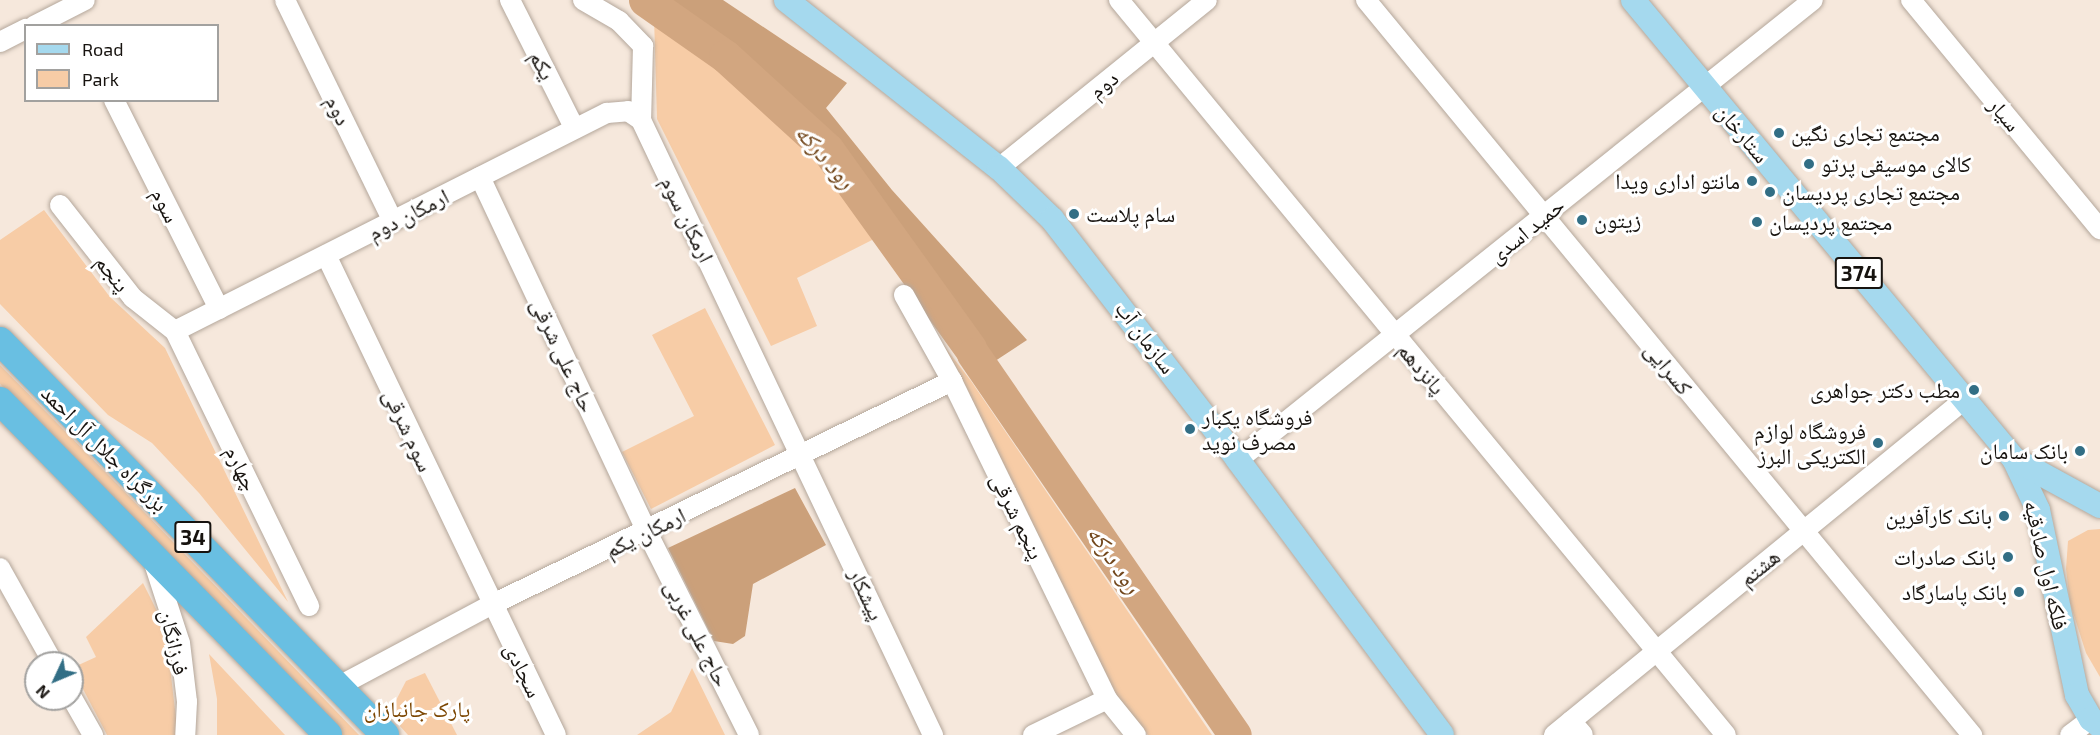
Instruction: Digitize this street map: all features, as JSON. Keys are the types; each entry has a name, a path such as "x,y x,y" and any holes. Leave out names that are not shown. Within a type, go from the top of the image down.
{"highway":[{"name":"بزرگراه جلال آل احمد","path":"0,341 385,735"},
{"name":"بزرگراه جلال آل احمد","path":"0,401 328,735"}],"main road":[{"name":"سازمان آب","path":"786,0 808,7 999,168 1067,237 1238,460 1442,735"},
{"name":"ستارخان","path":"1633,0 2014,459"},
{"name":"فلکه اول صادقیه","path":"2014,459 2100,506"},
{"name":"فلکه اول صادقیه","path":"2014,459 2038,510 2077,695 2095,722"}],"street":[{"path":"41,24 71,17 85,0"},
{"name":"دوم","path":"285,0 393,221"},
{"name":"یکم","path":"510,0 575,129"},
{"name":"ارمکان سوم","path":"583,0 619,21 643,46 641,120 802,454"},
{"name":"پانزدهم","path":"1119,0 1726,735"},
{"name":"دوم","path":"999,168 1207,0"},
{"name":"کسرایی","path":"1366,0 1972,735"},
{"name":"حمید اسدی","path":"1238,460 1813,0"},
{"name":"سیار","path":"1911,0 2100,229"},
{"path":"0,42 24,31"},
{"name":"سوم","path":"115,102 219,309"},
{"name":"ارمکان دوم","path":"175,331 575,129 615,111 628,111 641,120"},
{"name":"حاج علی شرقی","path":"480,177 647,532"},
{"name":"پنجم","path":"60,205 133,298 175,331"},
{"name":"سوم شرقی","path":"326,255 491,605"},
{"name":"پنجم شرقی","path":"904,295 952,381 1107,699 1136,735"},
{"name":"چهارم","path":"175,331 309,606"},
{"name":"ارمکان یکم","path":"339,686 491,605 647,532 952,381"},
{"name":"هشتم","path":"1554,735 1577,728 1657,651 1964,400"},
{"name":"پیشکار","path":"802,454 933,735"},
{"name":"حاج علی غربی","path":"647,532 749,735"},
{"name":"فرزانگان","path":"150,552 180,643 187,702 185,735"},
{"path":"0,568 46,651"},
{"name":"سجادی","path":"491,605 556,735"},
{"path":"1033,735 1107,699"},
{"path":"79,711 93,735"},
{"path":"2070,735 2095,722"}],"green space":[{"path":"654,17 735,74 819,153 876,238 797,278 817,326 771,346 657,119"},
{"path":"44,210 110,297 165,348 288,602 199,493 152,443 108,415 0,304 0,240"},
{"path":"705,308 775,445 651,509 622,452 694,416 652,335"},
{"path":"925,321 971,381 1212,735 1148,735 1117,696"},
{"path":"0,365 359,735 341,735 0,384"},
{"path":"2100,529 2100,677 2086,653 2070,603 2066,569 2068,541 2088,530"},
{"path":"143,583 159,615 168,650 178,735 107,735 84,691 84,662 96,657 86,637"},
{"path":"209,654 285,735 217,735 217,699"},
{"path":"692,668 725,735 637,735 671,712"},
{"name":"پارک جانبازان","path":"425,673 457,735 408,735 389,714 406,681"}],"shaded area":[{"path":"656,0 723,0 847,83 826,108 892,190 1027,340 989,365 837,152 721,42"},
{"path":"795,488 826,545 753,584 745,636 733,644 714,641 668,548"}],"waterway":[{"name":"رود درکه","path":"645,0 725,56 827,149 970,348"},
{"name":"رود درکه","path":"973,354 1235,735"}],"place":[{"name":"مجتمع تجاری نگین","path":"1779,133"},
{"name":"کالای موسیقی پرتو","path":"1809,164"},
{"name":"مانتو اداری ویدا","path":"1752,181"},
{"name":"مجتمع تجاری پردیسان","path":"1770,192"},
{"name":"سام پلاست","path":"1074,214"},
{"name":"زیتون","path":"1582,220"},
{"name":"مجتمع پردیسان","path":"1757,222"},
{"name":"مطب دکتر جواهری","path":"1974,390"},
{"name":"فروشگاه یکبار مصرف نوید","path":"1190,429"},
{"name":"فروشگاه لوازم الکتریکی البرز","path":"1878,443"},
{"name":"بانک سامان","path":"2080,451"},
{"name":"بانک کارآفرین","path":"2004,516"},
{"name":"بانک صادرات","path":"2008,557"},
{"name":"بانک پاسارگاد","path":"2019,592"}]}
